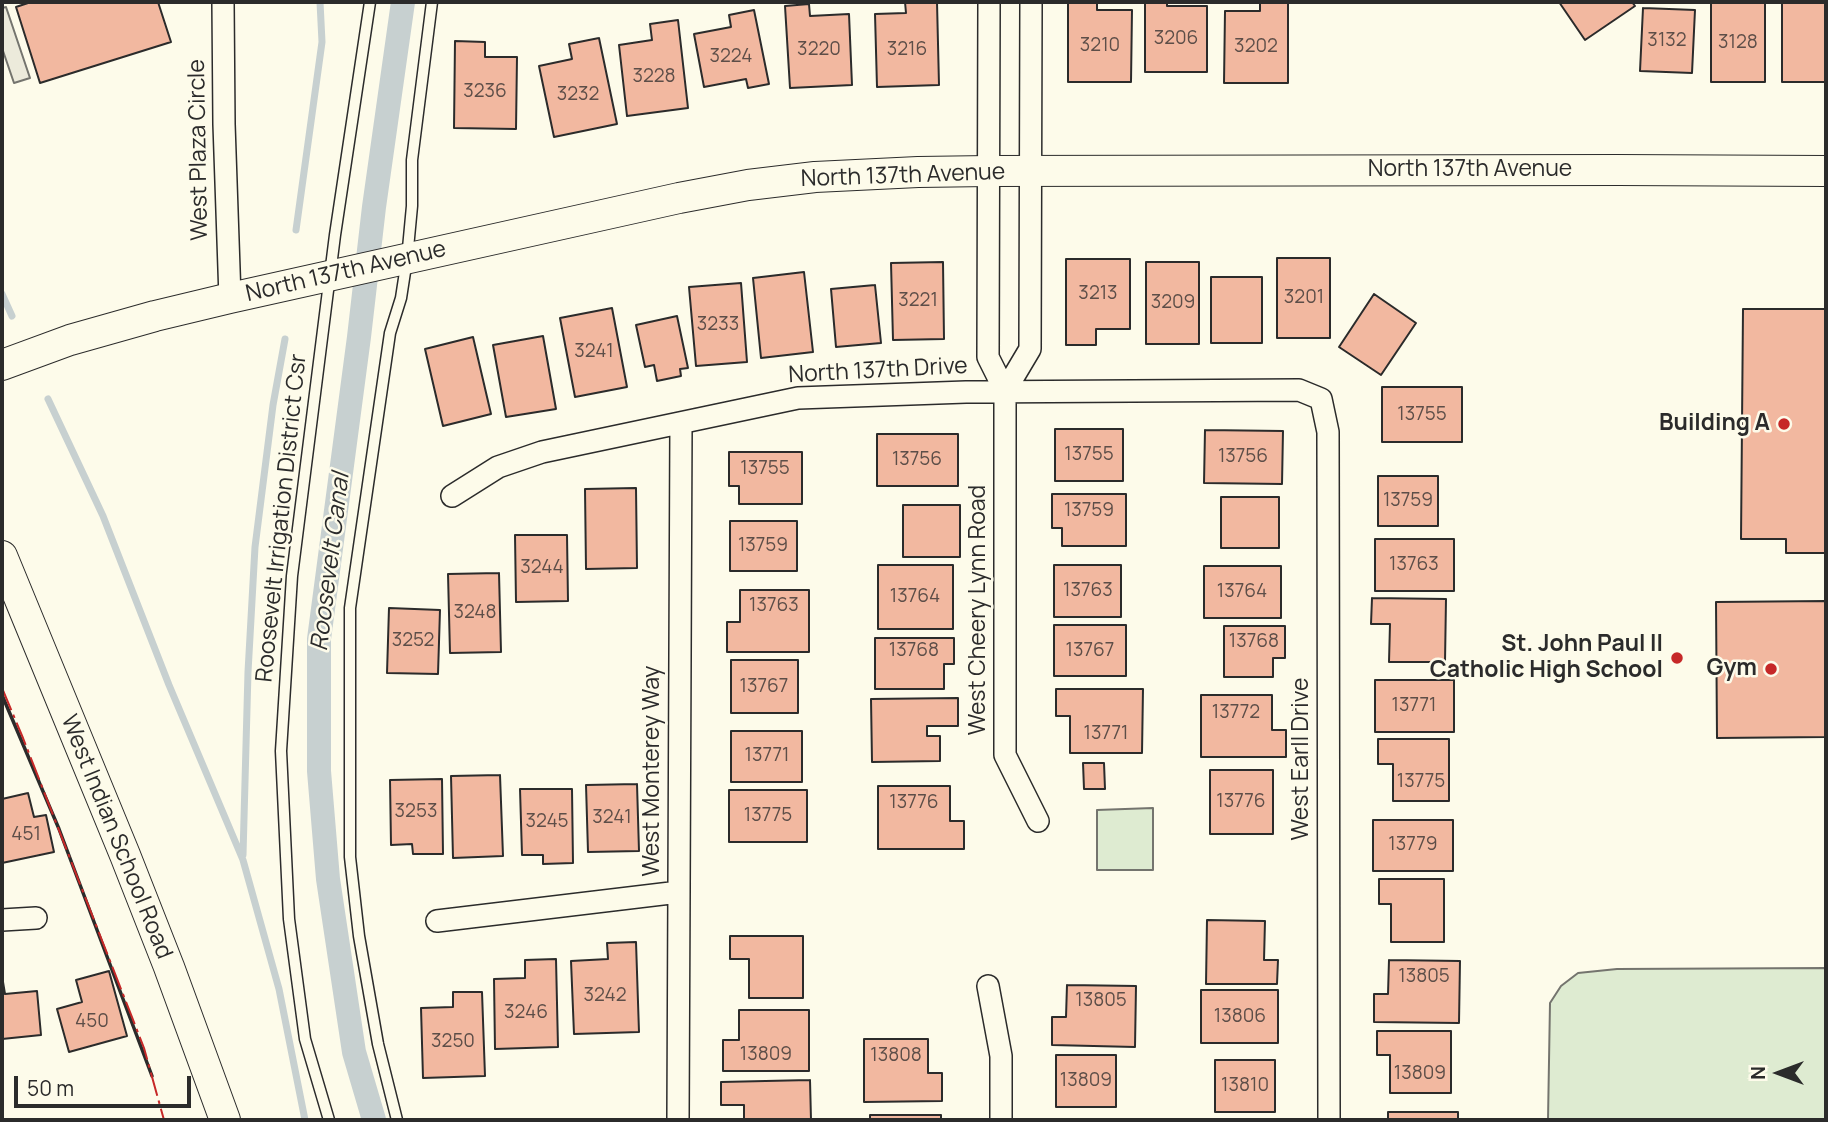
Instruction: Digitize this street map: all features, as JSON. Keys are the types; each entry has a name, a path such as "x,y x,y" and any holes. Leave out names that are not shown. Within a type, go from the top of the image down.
{"street":[{"name":"West Plaza Circle","path":"223,2 230,298"},
{"name":"West Cheery Lynn Road","path":"989,2 988,357 1005,391 1004,755 1038,821"},
{"path":"1005,391 1030,349 1031,2"},
{"name":"North 137th Avenue","path":"4,364 70,340 230,298 679,198 815,177 989,171 1826,171"},
{"name":"North 137th Drive","path":"452,496 498,467 542,452 798,398 1005,391 1299,390 1321,399"},
{"name":"West Earll Drive","path":"1321,399 1328,432 1329,1120"},
{"name":"West Monterey Way","path":"678,1120 681,423"},
{"name":"West Indian School Road","path":"2,556 125,855 225,1120"},
{"path":"437,921 679,892"},
{"path":"2,920 36,918"},
{"path":"988,986 1001,1056 1001,1120"}],"lane":[{"name":"Roosevelt Irrigation District Csr","path":"329,1120 305,1039 289,919 281,751 292,576 338,274 370,2"},
{"path":"397,1120 378,1044 359,936 350,857 350,608 390,332 401,298 401,260 412,206 412,160 432,2"}],"green space":[{"path":"1153,808 1153,870 1097,870 1097,810"},
{"path":"1826,968 1826,1120 1548,1120 1550,1003 1561,986 1578,973 1617,969"}],"shaded area":[{"path":"6,7 30,78 14,83 2,48 2,8"}],"building":[{"path":"31,2 158,2 171,42 40,83 16,7"},
{"path":"905,2 937,2 939,85 877,87 875,14 906,13"},
{"path":"1068,2 1097,2 1097,10 1132,10 1131,82 1068,82"},
{"path":"1145,2 1167,2 1167,6 1207,6 1207,72 1145,72"},
{"path":"1260,2 1288,2 1288,83 1224,83 1225,11 1260,11"},
{"path":"1559,2 1632,2 1635,6 1585,40"},
{"path":"1711,3 1765,3 1765,82 1711,82"},
{"path":"1782,3 1826,3 1826,82 1782,82"},
{"path":"809,4 810,16 849,14 852,85 790,88 785,6"},
{"path":"1643,8 1695,10 1692,73 1640,71"},
{"path":"754,10 769,84 748,88 746,79 704,87 694,34 731,27 729,15"},
{"path":"678,20 688,108 627,116 619,45 652,40 650,24"},
{"path":"599,38 617,124 554,137 539,66 572,59 569,44"},
{"path":"455,41 485,42 485,57 517,57 516,129 454,128"},
{"path":"1277,258 1330,258 1330,338 1277,338"},
{"path":"1066,259 1130,259 1130,329 1096,329 1096,345 1066,345"},
{"path":"943,262 944,339 893,340 891,263"},
{"path":"1146,262 1199,262 1199,344 1146,344"},
{"path":"804,272 813,352 761,358 753,278"},
{"path":"1211,277 1262,277 1262,343 1211,343"},
{"path":"741,283 747,362 696,366 689,287"},
{"path":"875,285 881,343 836,347 831,289"},
{"path":"1374,294 1416,323 1381,375 1339,347"},
{"path":"612,308 627,387 575,397 560,318"},
{"name":"Building A","path":"1743,309 1826,309 1826,553 1786,553 1786,539 1741,539"},
{"path":"677,316 688,368 680,369 681,376 657,381 654,365 645,367 636,325"},
{"path":"543,336 556,409 506,417 493,345"},
{"path":"473,337 491,414 443,426 425,349"},
{"path":"1382,387 1462,387 1462,442 1382,442"},
{"path":"1055,429 1123,429 1123,481 1055,481"},
{"path":"1205,430 1283,431 1282,484 1204,483"},
{"path":"877,434 958,434 958,486 877,486"},
{"path":"729,452 802,452 802,504 739,504 739,486 729,486"},
{"path":"1378,476 1438,476 1438,526 1378,526"},
{"path":"636,488 637,568 586,569 585,489"},
{"path":"1052,494 1126,494 1126,546 1062,546 1062,528 1052,528"},
{"path":"1221,497 1279,497 1279,548 1221,548"},
{"path":"903,505 960,505 960,557 903,557"},
{"path":"730,521 797,521 797,571 730,571"},
{"path":"515,535 567,535 568,601 516,602"},
{"path":"1375,539 1454,539 1454,591 1375,591"},
{"path":"878,565 953,565 953,629 878,629"},
{"path":"1054,565 1121,565 1121,617 1054,617"},
{"path":"1204,566 1281,566 1281,618 1204,618"},
{"path":"499,573 501,652 450,653 448,574"},
{"path":"740,590 809,590 809,652 727,652 727,622 740,622"},
{"path":"1372,598 1446,599 1445,662 1389,662 1390,624 1371,624"},
{"name":"Gym","path":"1826,601 1826,737 1717,738 1716,602"},
{"path":"389,608 440,610 438,674 387,673"},
{"path":"1054,625 1126,625 1126,676 1054,676"},
{"path":"1224,626 1285,626 1285,658 1273,658 1273,677 1224,677"},
{"path":"875,638 954,638 954,664 944,664 944,689 875,689"},
{"path":"731,660 798,660 798,713 731,713"},
{"path":"1375,680 1454,680 1454,732 1375,732"},
{"path":"1056,689 1143,689 1142,753 1070,753 1070,716 1056,716"},
{"path":"1201,695 1272,695 1272,730 1286,730 1286,757 1201,757"},
{"path":"958,698 958,726 927,726 927,736 940,736 940,761 872,762 871,699"},
{"path":"731,731 802,731 802,782 731,782"},
{"path":"1378,739 1449,739 1449,801 1393,801 1393,764 1378,764"},
{"path":"1083,763 1104,763 1105,789 1084,789"},
{"path":"1210,770 1273,770 1273,834 1210,834"},
{"path":"500,775 503,856 453,858 451,776"},
{"path":"442,779 443,854 413,854 412,844 391,845 390,780"},
{"path":"637,784 639,851 588,852 586,785"},
{"path":"878,786 950,786 950,821 964,821 964,849 878,849"},
{"path":"520,789 572,789 573,863 543,864 543,855 522,855"},
{"path":"729,790 807,790 807,842 729,842"},
{"path":"28,793 34,817 46,815 54,852 2,863 2,799"},
{"path":"1373,820 1453,820 1453,871 1373,871"},
{"path":"1379,879 1444,879 1444,942 1391,942 1391,904 1379,904"},
{"path":"1207,920 1265,921 1264,960 1278,960 1277,984 1206,984"},
{"path":"730,936 803,936 803,998 749,998 749,959 730,959"},
{"path":"636,942 639,1032 574,1034 571,961 608,959 607,943"},
{"path":"556,959 558,1047 495,1049 494,979 525,978 525,960"},
{"path":"1389,960 1460,961 1459,1023 1374,1022 1374,994 1388,994"},
{"path":"109,971 127,1036 69,1052 57,1009 82,1002 76,980"},
{"path":"2,976 5,994 37,991 41,1035 2,1039"},
{"path":"1067,985 1136,986 1135,1047 1052,1045 1052,1017 1066,1017"},
{"path":"1201,990 1278,990 1278,1043 1201,1043"},
{"path":"453,992 482,992 485,1076 423,1078 421,1008 453,1007"},
{"path":"739,1010 809,1010 809,1071 723,1071 723,1040 739,1040"},
{"path":"1377,1031 1451,1031 1451,1093 1390,1093 1390,1055 1377,1055"},
{"path":"864,1039 928,1039 928,1073 942,1073 942,1101 864,1102"},
{"path":"1056,1055 1116,1055 1116,1107 1056,1107"},
{"path":"1215,1060 1275,1060 1275,1112 1215,1112"},
{"path":"810,1080 811,1120 744,1120 744,1105 721,1105 721,1082"},
{"path":"1388,1112 1458,1112 1458,1120 1388,1120"},
{"path":"870,1115 941,1115 941,1120 870,1120"}],"waterway":[{"path":"296,230 322,42 320,2"},
{"name":"Roosevelt Canal","path":"374,1120 354,1052 328,879 319,771 319,639 403,2"},
{"path":"2,294 12,316"},
{"path":"243,855 248,672 255,547 273,405 285,339"},
{"path":"48,399 103,516 169,685 243,860 279,989 305,1120"}],"wall":[{"path":"2,695 59,829 152,1076"}],"power":[{"path":"2,688 144,1048 164,1120"}],"place":[{"name":"Building A","path":"1784,424"},
{"name":"St. John Paul II Catholic High School","path":"1677,658"},
{"name":"Gym","path":"1771,669"}]}
